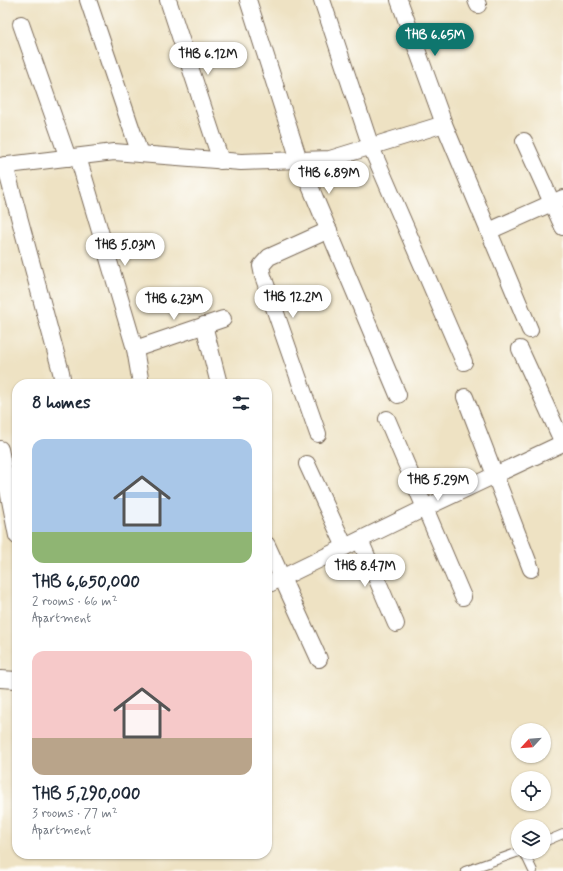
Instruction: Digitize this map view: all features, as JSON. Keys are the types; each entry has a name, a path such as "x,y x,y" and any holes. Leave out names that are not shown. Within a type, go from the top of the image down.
{"street":[{"path":"88,0 140,154"},
{"path":"168,0 221,161"},
{"path":"248,0 299,160 398,395"},
{"path":"322,0 371,146 464,362"},
{"path":"399,0 444,124 530,330"},
{"path":"20,24 73,157 135,349 140,379"},
{"path":"62,379 2,166 114,152 241,162 330,159 444,124"},
{"path":"524,141 558,200 563,227"},
{"path":"489,231 558,200"},
{"path":"318,434 263,276 261,266 269,257 329,230"},
{"path":"135,349 223,319"},
{"path":"204,325 218,379"},
{"path":"272,583 563,443 520,349"},
{"path":"465,397 531,569"},
{"path":"387,419 463,597"},
{"path":"0,449 12,510"},
{"path":"306,464 345,547"},
{"path":"360,540 396,624"},
{"path":"272,556 319,659"},
{"path":"0,679 12,680"}],"lane":[{"path":"551,839 563,834"},
{"path":"465,871 511,855"},
{"path":"527,859 533,871"}]}
